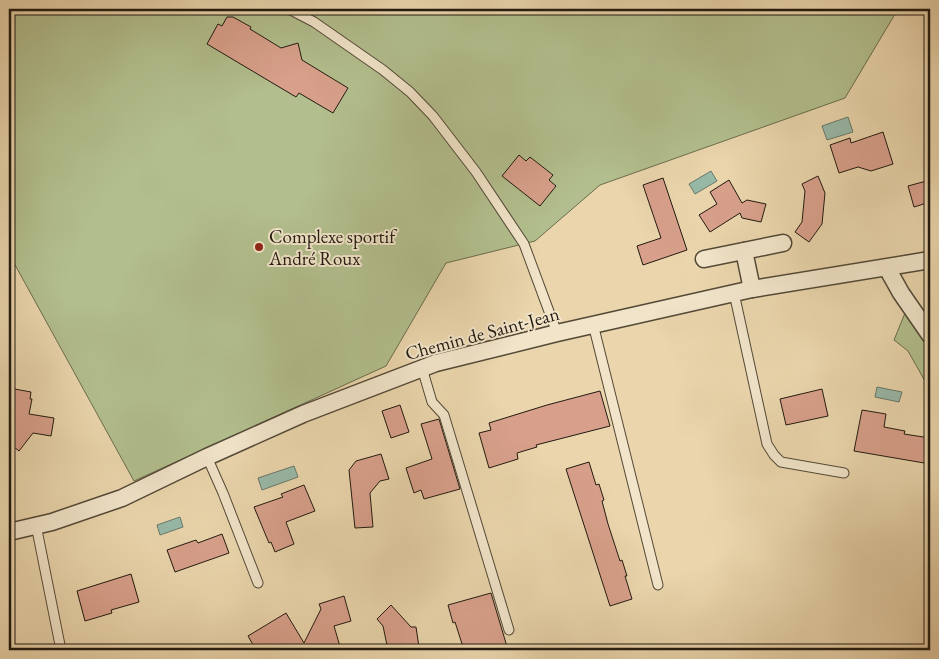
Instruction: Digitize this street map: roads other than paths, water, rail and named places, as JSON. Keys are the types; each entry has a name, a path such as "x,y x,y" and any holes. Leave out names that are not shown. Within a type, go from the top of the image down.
{"street":[{"path":"704,259 783,243"},
{"path":"744,251 752,289"},
{"name":"Chemin de Saint-Jean","path":"9,532 52,522 122,498 207,457 304,414 436,363 593,324 752,289 930,260"},
{"path":"887,268 901,293 930,335"}],"lane":[{"path":"289,9 314,22 383,70 410,92 433,116 476,172 524,244 557,333"},
{"path":"734,293 767,444 781,462 844,473"},
{"path":"593,324 658,585"},
{"path":"422,368 432,402 444,414 509,630"},
{"path":"207,457 223,492 258,583"},
{"path":"36,525 61,650"}],"place":[{"name":"Complexe sportif André Roux","path":"259,247"}]}
